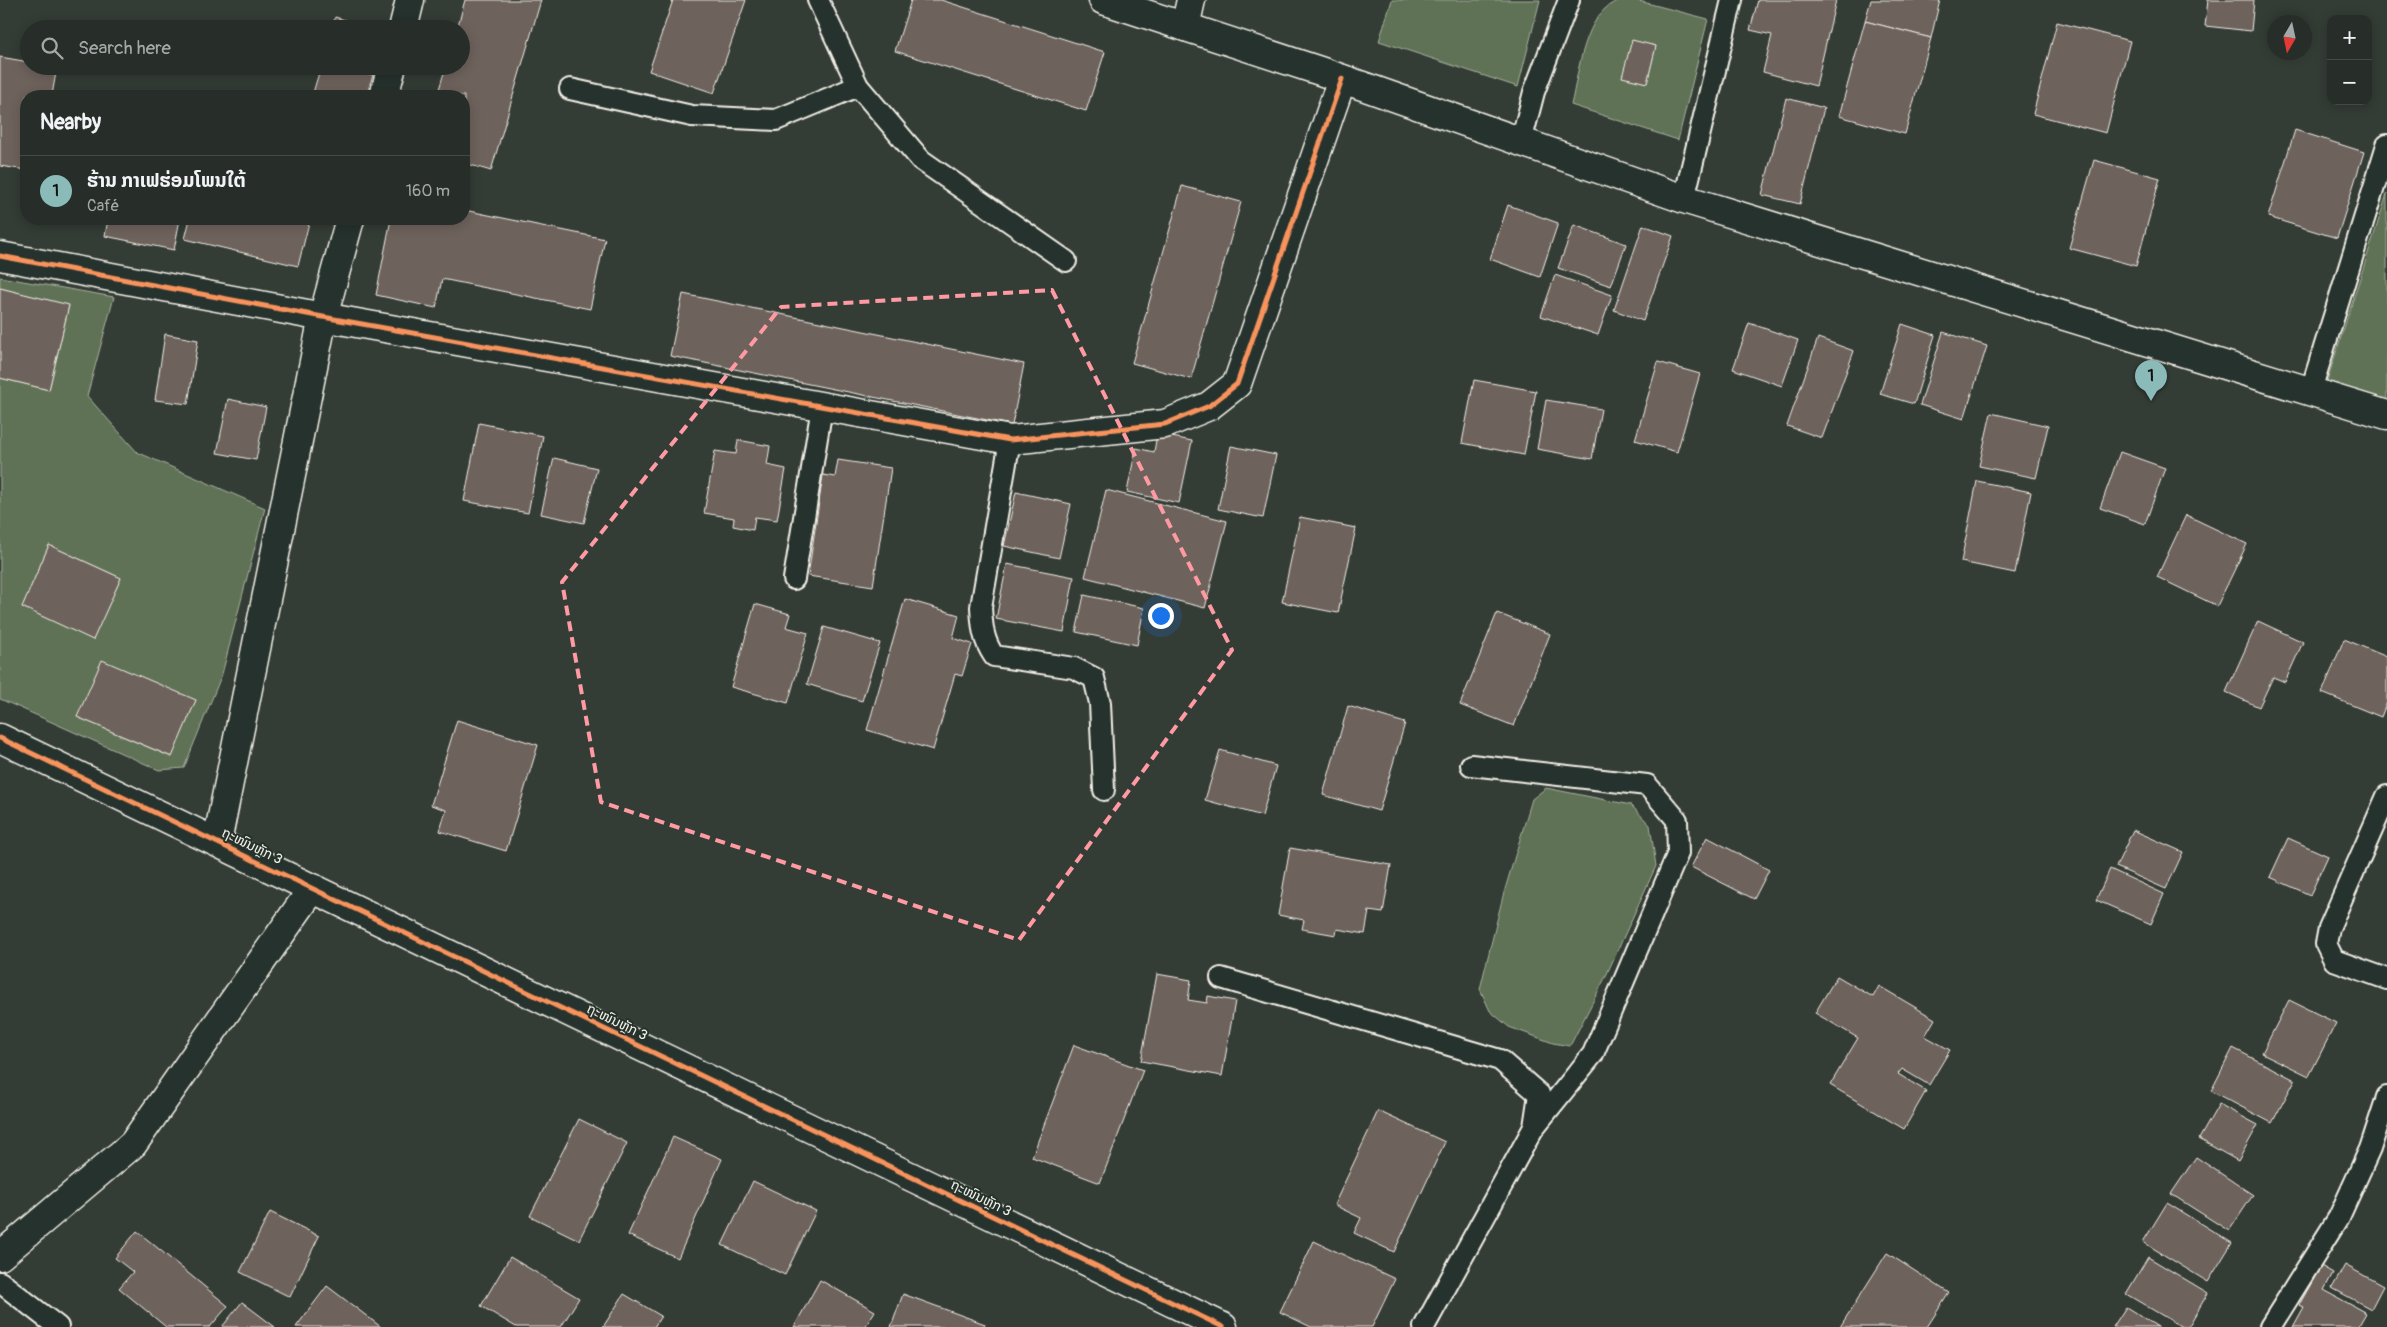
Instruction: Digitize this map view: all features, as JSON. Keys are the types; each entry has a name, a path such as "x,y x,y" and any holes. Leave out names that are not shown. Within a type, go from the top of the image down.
{"street":[{"path":"404,20 410,0"},
{"path":"1103,0 1342,79 1684,199 2311,390 2387,415"},
{"path":"1185,28 1191,0"},
{"path":"386,90 390,75"},
{"path":"0,256 322,317 1010,440 1166,424 1209,406 1238,384 1342,79"},
{"path":"217,842 322,317 348,225"},
{"name":"ຖະໜົນຫຼັກ 3","path":"0,738 1223,1327"},
{"path":"0,1256 132,1144 313,888"}],"lane":[{"path":"818,0 858,86 921,160 1066,261"},
{"path":"1521,142 1534,92 1569,0"},
{"path":"1684,199 1732,0"},
{"path":"570,89 692,116 776,120 858,86"},
{"path":"2311,390 2387,145"},
{"path":"794,579 822,407"},
{"path":"1010,440 981,607 986,644 994,656 1074,668 1094,678 1100,703 1104,790"},
{"path":"1424,1327 1534,1128 1593,1054 1678,853 1677,820 1647,785 1471,765"},
{"path":"2387,796 2329,928 2326,944 2334,960 2387,979"},
{"path":"1221,978 1500,1060 1539,1094 1534,1128"},
{"path":"2270,1327 2339,1218 2370,1149 2387,1097"},
{"path":"0,1282 58,1327"}],"highlighted area":[{"path":"1052,290 1232,650 1019,940 601,802 562,582 781,307"}],"green space":[{"path":"1392,0 1540,0 1518,87 1379,41"},
{"path":"1620,0 1635,0 1708,19 1678,140 1571,105 1585,44 1598,16 1608,6","holes":["1632,41 1656,46 1647,83 1623,77"]},
{"path":"2387,194 2387,400 2327,381"},
{"path":"0,277 114,297 87,396 137,452 265,508 222,674 184,768 159,770 0,699 0,378 49,390 69,306 0,288","holes":["49,545 121,578 93,639 22,607","196,700 171,757 77,717"]},
{"path":"1546,788 1631,805 1650,825 1656,866 1605,978 1570,1046 1553,1043 1509,1027 1490,1011 1480,989 1503,896 1532,799"}],"building":[{"path":"465,0 541,0 491,171 470,165 470,90 439,90 443,75 470,75 470,20 459,20"},
{"path":"673,0 746,0 714,93 649,71"},
{"path":"911,0 941,0 1105,52 1086,111 895,51"},
{"path":"1758,0 1836,0 1816,86 1763,72 1772,35 1750,30"},
{"path":"1871,0 1940,0 1931,38 1865,21"},
{"path":"2208,0 2254,0 2251,31 2205,26"},
{"path":"335,17 345,20 334,20"},
{"path":"1865,21 1931,38 1905,134 1839,116"},
{"path":"2057,22 2130,41 2106,133 2033,114"},
{"path":"1632,40 1656,46 1647,83 1622,77"},
{"path":"0,57 20,60 20,75 56,75 53,90 20,90 20,169 0,166"},
{"path":"318,75 373,75 368,90 314,90"},
{"path":"1786,98 1824,108 1800,204 1762,195"},
{"path":"2295,130 2364,152 2337,238 2268,217"},
{"path":"2094,160 2160,178 2136,266 2069,248"},
{"path":"1182,186 1241,202 1191,379 1132,363"},
{"path":"1508,205 1558,223 1540,277 1490,259"},
{"path":"470,211 605,239 590,309 442,279 436,308 376,295 390,225 470,225"},
{"path":"107,225 179,225 174,250 105,236"},
{"path":"188,225 308,225 298,266 185,239"},
{"path":"1574,225 1626,244 1611,286 1558,268"},
{"path":"1643,225 1673,236 1643,321 1614,310"},
{"path":"1555,275 1612,295 1598,335 1541,316"},
{"path":"0,288 69,305 49,390 0,378"},
{"path":"683,294 1024,364 1012,425 670,356"},
{"path":"1749,323 1798,340 1782,386 1733,369"},
{"path":"1902,324 1935,335 1914,404 1880,394"},
{"path":"1943,332 1987,346 1964,419 1920,405"},
{"path":"165,334 198,340 188,404 155,400"},
{"path":"1818,338 1854,351 1822,438 1787,426"},
{"path":"1658,362 1700,374 1677,452 1635,440"},
{"path":"1474,380 1536,391 1524,455 1462,443"},
{"path":"228,399 266,407 256,460 217,453"},
{"path":"1546,400 1601,409 1592,459 1537,449"},
{"path":"1991,413 2048,426 2036,478 1979,466"},
{"path":"479,423 543,436 528,513 464,501"},
{"path":"1157,434 1192,441 1179,503 1127,492 1136,448 1154,452"},
{"path":"738,440 770,446 767,465 786,469 777,520 755,517 753,530 733,526 734,518 704,513 715,451 736,454"},
{"path":"1231,446 1276,455 1263,518 1218,509"},
{"path":"2120,452 2165,468 2145,524 2100,508"},
{"path":"554,458 597,468 584,523 541,514"},
{"path":"838,460 891,468 873,586 808,576 823,475 835,477"},
{"path":"1977,481 2031,492 2015,573 1961,562"},
{"path":"1106,490 1227,521 1205,608 1085,577"},
{"path":"1016,492 1071,504 1059,558 1004,546"},
{"path":"2186,515 2247,544 2217,606 2157,577"},
{"path":"1300,517 1356,528 1338,613 1282,602"},
{"path":"49,545 121,578 93,640 22,607"},
{"path":"1007,564 1074,577 1064,632 996,619"},
{"path":"1084,595 1144,608 1137,645 1076,632"},
{"path":"905,599 959,615 953,638 972,644 962,676 955,674 933,750 867,730"},
{"path":"755,604 790,614 786,627 808,633 788,703 731,687"},
{"path":"1497,613 1550,634 1514,726 1460,705"},
{"path":"2258,621 2303,642 2285,682 2273,677 2259,707 2226,692"},
{"path":"824,627 880,643 862,701 807,684"},
{"path":"2344,639 2387,657 2387,702 2381,717 2322,693"},
{"path":"102,660 196,700 172,757 77,717"},
{"path":"1348,706 1405,723 1379,811 1323,795"},
{"path":"457,720 538,745 506,851 440,831 446,810 431,805"},
{"path":"1220,750 1276,766 1262,816 1205,800"},
{"path":"2133,830 2183,852 2166,889 2116,867"},
{"path":"1707,837 1769,870 1754,899 1691,867"},
{"path":"2288,838 2328,856 2310,895 2270,877"},
{"path":"1290,848 1391,865 1383,913 1369,911 1365,934 1337,929 1336,935 1302,929 1304,920 1278,915"},
{"path":"2110,869 2164,894 2151,924 2096,900"},
{"path":"1157,974 1191,980 1188,1000 1207,1003 1208,996 1235,1001 1222,1076 1141,1061"},
{"path":"1837,976 1873,997 1879,986 1935,1019 1925,1036 1950,1050 1929,1085 1902,1069 1898,1074 1926,1091 1904,1129 1830,1085 1858,1038 1815,1013"},
{"path":"2289,1000 2336,1023 2309,1076 2262,1053"},
{"path":"1074,1045 1143,1070 1100,1183 1032,1157"},
{"path":"2233,1048 2295,1080 2272,1123 2211,1091"},
{"path":"2219,1104 2258,1125 2238,1161 2199,1139"},
{"path":"1378,1111 1445,1142 1394,1252 1354,1233 1361,1218 1334,1205"},
{"path":"579,1119 627,1143 579,1240 530,1216"},
{"path":"673,1137 722,1159 678,1258 628,1235"},
{"path":"2196,1157 2253,1195 2229,1231 2171,1194"},
{"path":"753,1181 816,1211 785,1275 722,1245"},
{"path":"2167,1203 2232,1243 2208,1282 2143,1242"},
{"path":"270,1212 319,1236 290,1297 240,1272"},
{"path":"137,1231 228,1306 210,1327 166,1327 119,1288 133,1272 115,1258"},
{"path":"1314,1241 1395,1279 1372,1327 1311,1327 1280,1312"},
{"path":"1887,1253 1949,1293 1927,1327 1840,1327"},
{"path":"510,1257 579,1298 561,1327 516,1327 481,1306"},
{"path":"2148,1257 2208,1293 2188,1327 2182,1327 2126,1294"},
{"path":"2345,1265 2383,1286 2371,1309 2332,1288"},
{"path":"2321,1266 2333,1273 2324,1290 2366,1313 2358,1327 2293,1327 2304,1307 2299,1305"},
{"path":"820,1280 875,1311 865,1327 794,1327"},
{"path":"327,1286 381,1327 296,1327"},
{"path":"624,1294 661,1316 654,1327 603,1327"},
{"path":"903,1294 985,1324 984,1327 891,1327"},
{"path":"242,1302 275,1327 222,1327"},
{"path":"2126,1307 2158,1327 2113,1327"}],"cycle path":[{"path":"0,256 323,317 1010,440 1165,424 1209,406 1237,384 1342,79"},
{"path":"0,738 1223,1327"}],"place":[{"name":"ຮ້ານ ກາເຟຮ່ອມໂພນໃຕ້","path":"2151,401"}]}
